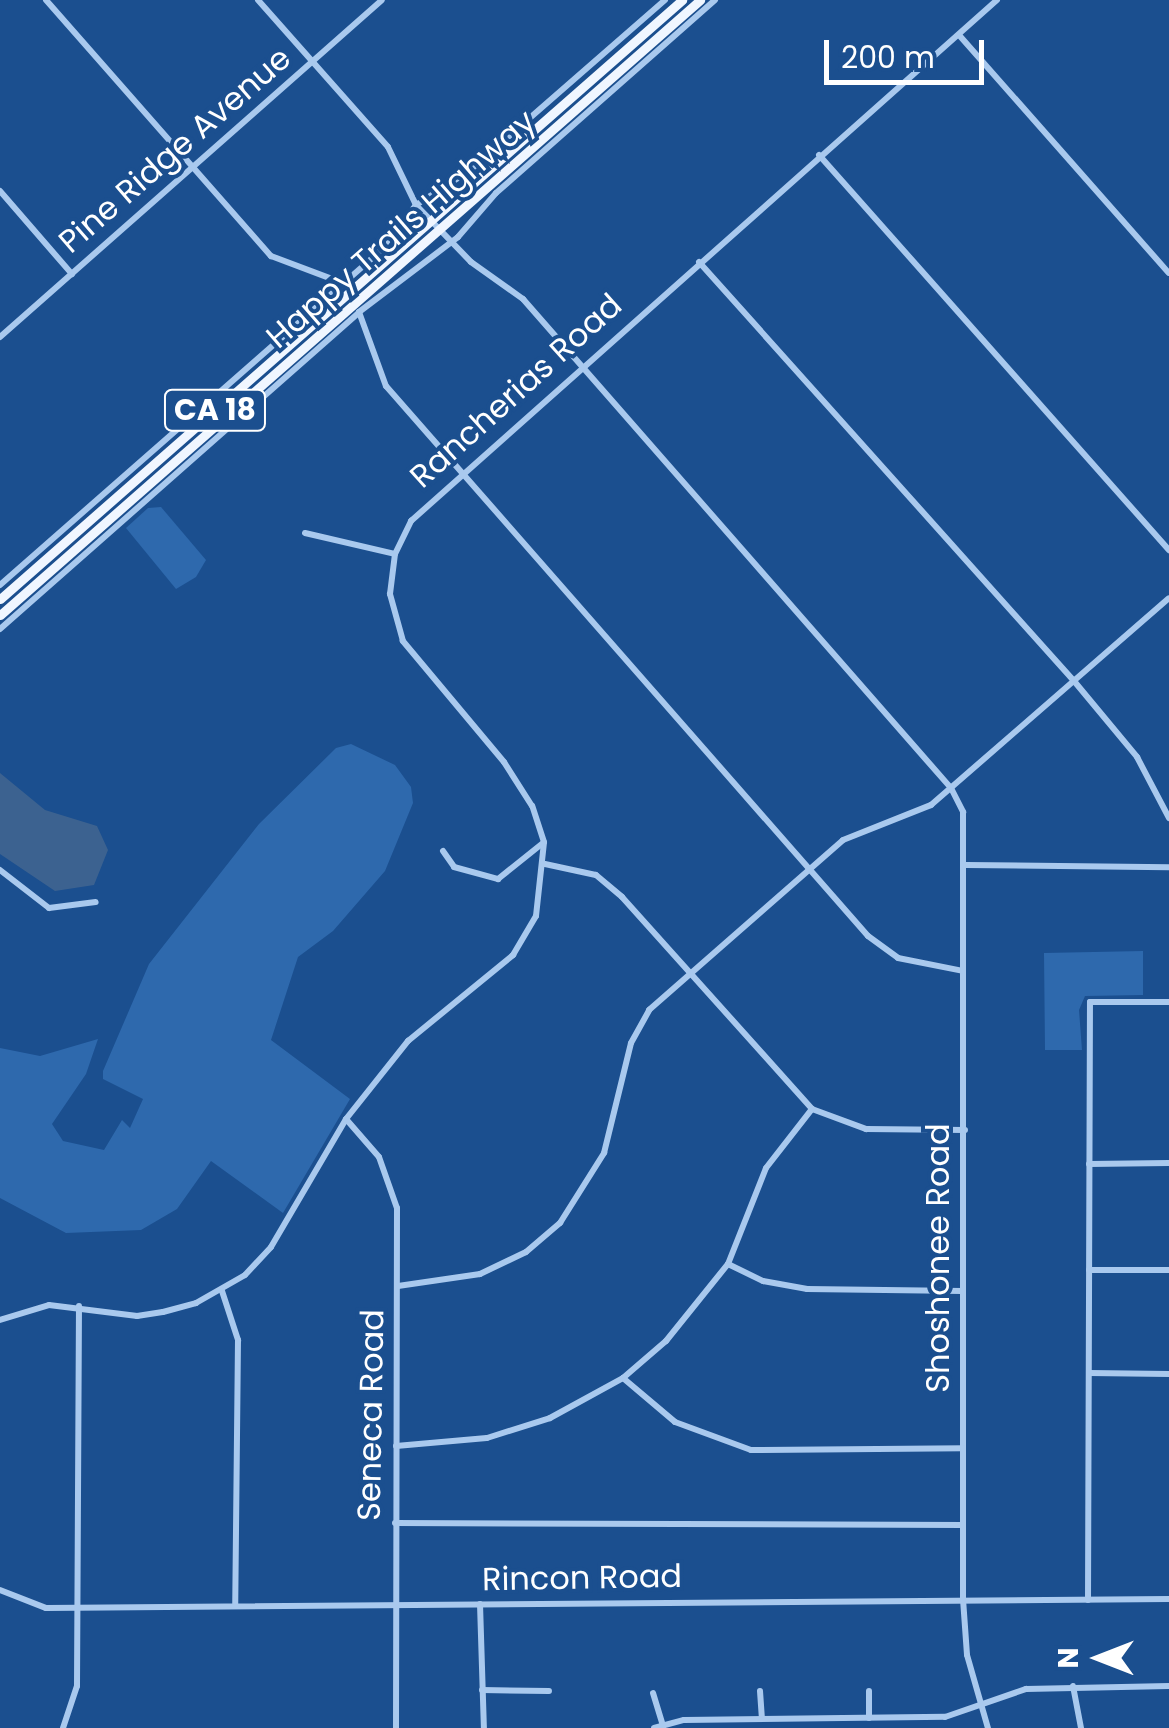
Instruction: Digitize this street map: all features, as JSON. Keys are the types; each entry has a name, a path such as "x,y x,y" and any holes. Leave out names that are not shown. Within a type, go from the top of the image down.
{"main road":[{"name":"Happy Trails Highway","path":"0,600 682,0"},
{"name":"Happy Trails Highway","path":"0,615 700,0"}],"street":[{"path":"46,0 271,256 343,283"},
{"path":"258,0 388,148 416,205 450,243 523,299 951,788"},
{"name":"Pine Ridge Avenue","path":"0,337 382,0"},
{"path":"0,585 343,283 416,205 469,171 666,0"},
{"path":"0,629 359,312 450,243 496,193 715,0"},
{"name":"Rancherias Road","path":"0,1320 49,1305 137,1316 222,1291 272,1248 346,1119 408,1041 514,954 536,916 545,864 544,842 532,806 504,762 402,641 390,594 395,554 411,521 580,365 997,0"},
{"path":"959,34 1169,273"},
{"path":"819,155 1169,550"},
{"path":"0,191 72,274"},
{"path":"699,262 1074,681 1137,757 1169,818"},
{"path":"359,312 386,386 868,936 898,958 963,972"},
{"path":"305,533 395,554"},
{"path":"398,1286 480,1274 526,1252 560,1223 604,1153 631,1043 649,1010 808,866 843,840 899,822 951,788 1169,598"},
{"name":"Shoshonee Road","path":"951,788 963,812 966,865 963,1599 967,1655 988,1728"},
{"path":"443,851 454,867 498,879 544,842"},
{"path":"545,864 596,875 690,972 812,1109 866,1129 964,1130"},
{"path":"966,865 1169,867"},
{"path":"0,870 49,908 96,902"},
{"path":"1088,1600 1090,1002 1169,1002"},
{"path":"396,1446 488,1438 550,1418 623,1378 666,1341 728,1264 766,1168 812,1109"},
{"name":"Seneca Road","path":"346,1119 379,1157 392,1185 398,1286 396,1728"},
{"path":"1089,1164 1169,1163"},
{"path":"728,1264 763,1281 806,1289 962,1291"},
{"path":"1088,1270 1169,1270"},
{"path":"222,1291 238,1340 235,1605"},
{"path":"63,1728 77,1686 79,1306"},
{"path":"1089,1373 1169,1374"},
{"path":"623,1378 675,1422 751,1450 962,1448"},
{"path":"396,1523 963,1524"},
{"name":"Rincon Road","path":"0,1590 46,1608 1169,1599"},
{"path":"480,1604 484,1728"},
{"path":"1073,1686 1081,1728"},
{"path":"653,1693 658,1726 762,1717 945,1717 1026,1689 1169,1686"},
{"path":"482,1690 549,1691"},
{"path":"760,1691 762,1717"},
{"path":"868,1691 869,1718"}],"shaded area":[{"path":"161,507 206,560 196,577 176,589 126,528 148,508"},
{"path":"351,744 395,765 411,787 413,803 385,871 333,931 298,957 271,1040 350,1099 283,1213 211,1161 177,1209 141,1230 66,1233 0,1198 0,1048 40,1056 98,1039 86,1074 52,1124 63,1141 104,1150 122,1120 130,1128 143,1099 103,1079 103,1071 149,964 259,824 336,748"},
{"path":"0,773 45,810 97,826 108,850 94,885 55,891 0,854"},
{"path":"1143,951 1143,995 1085,996 1079,1010 1082,1050 1045,1050 1044,953"}]}
